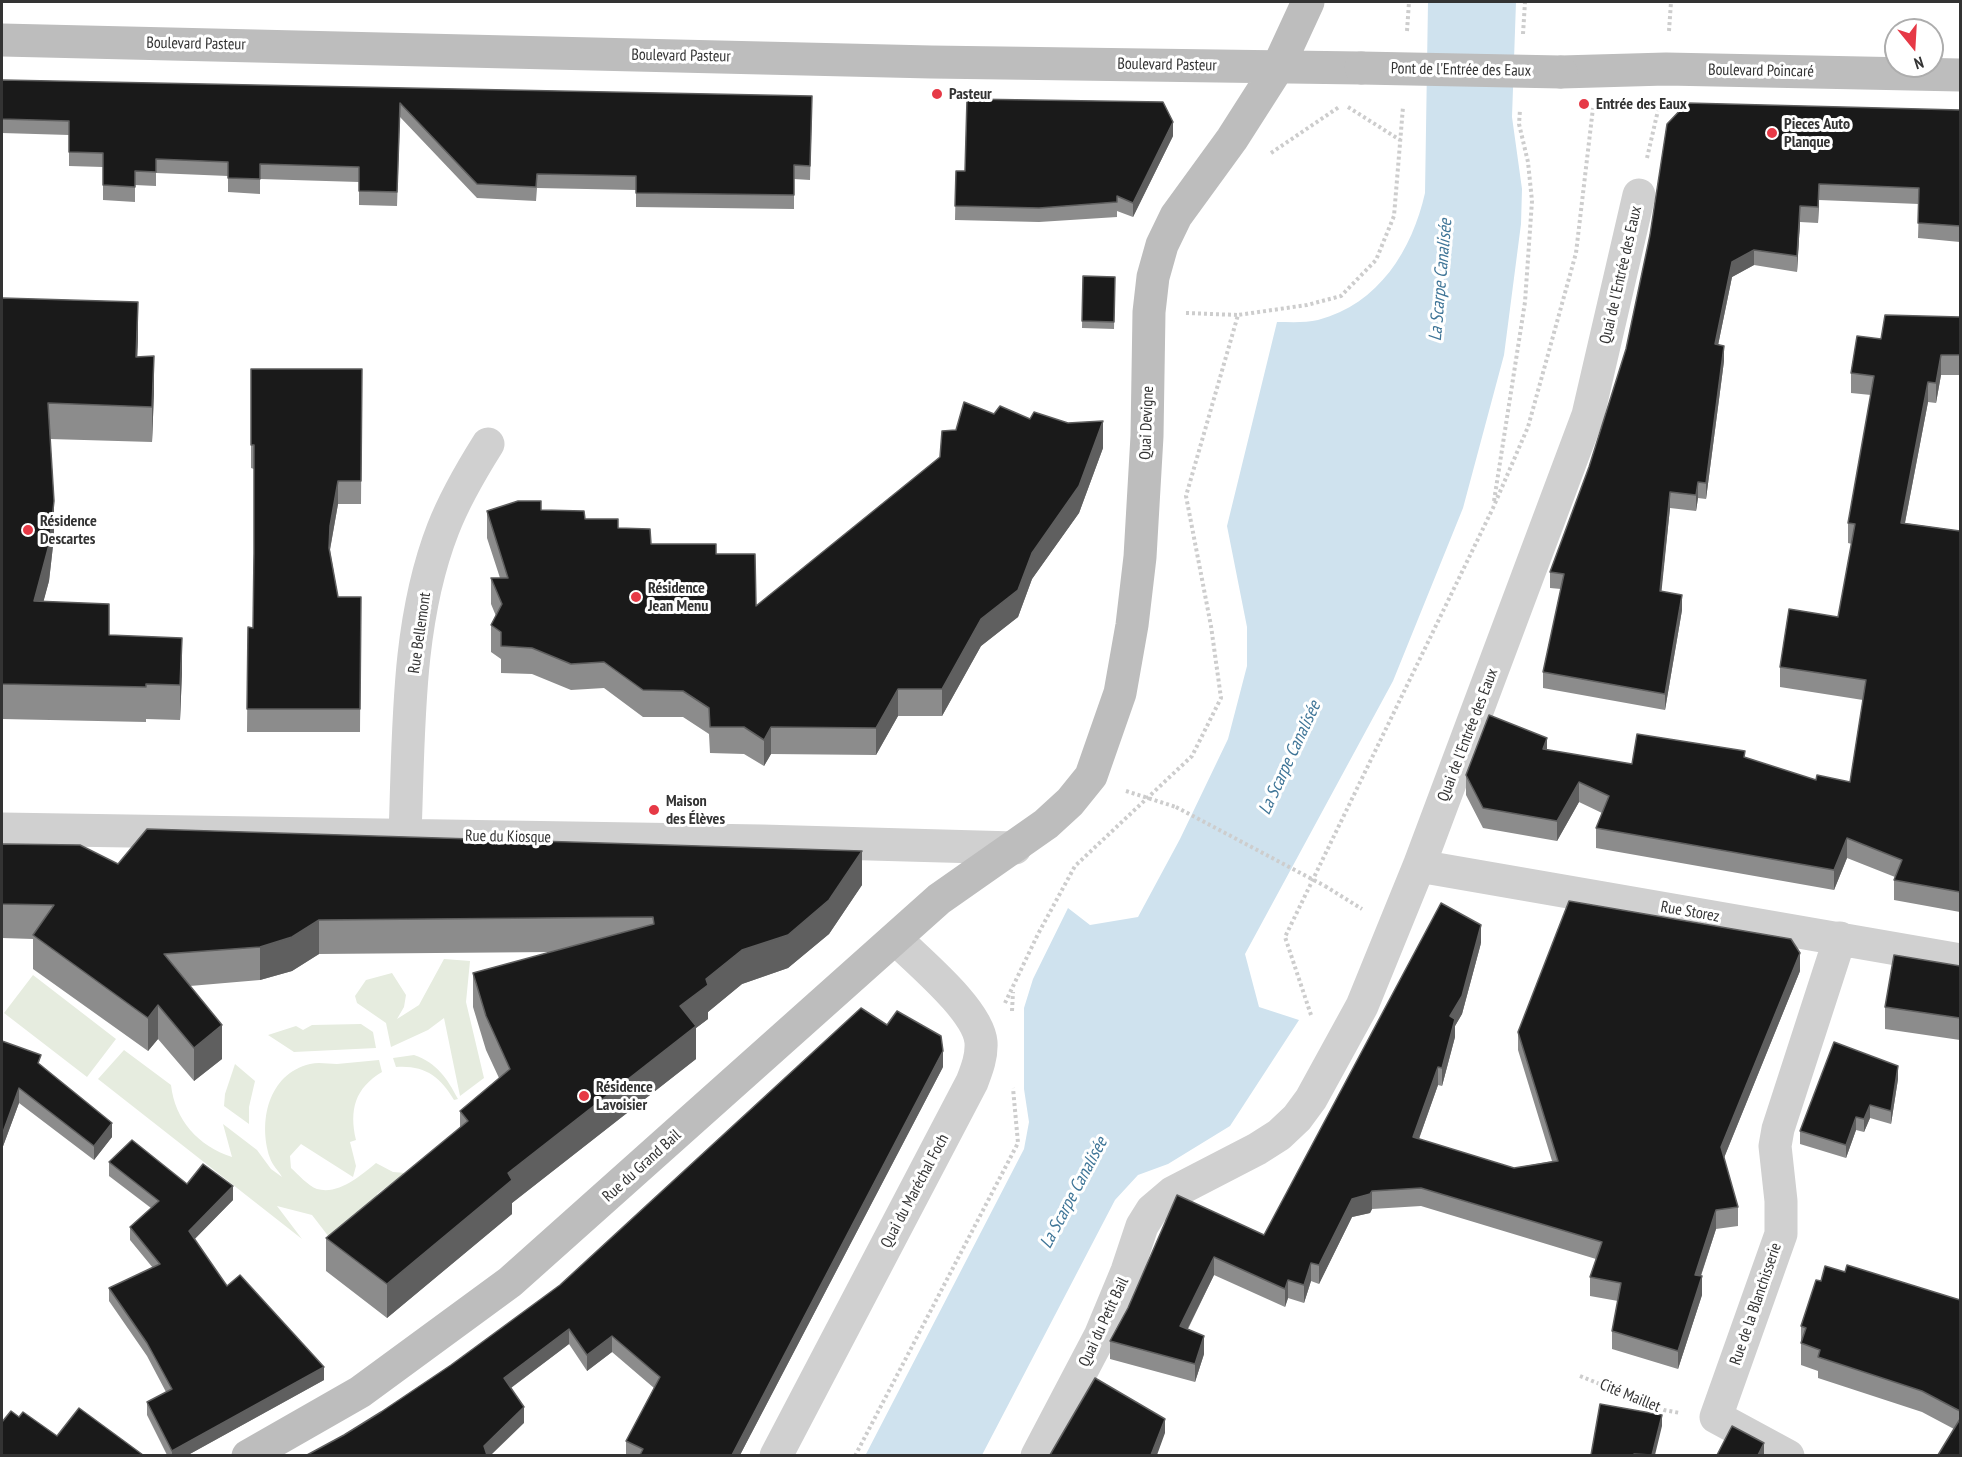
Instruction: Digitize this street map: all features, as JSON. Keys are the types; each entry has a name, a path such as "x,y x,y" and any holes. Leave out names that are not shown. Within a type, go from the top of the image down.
{"main road":[{"name":"Quai Devigne","path":"1015,848 1070,802 1091,776 1120,693 1132,625 1140,558 1147,436 1149,312 1153,277 1162,245 1176,216 1232,139 1278,67 1308,2"},
{"name":"Boulevard Pasteur","path":"2,40 931,62 1361,68"},
{"name":"Pont de l'Entrée des Eaux","path":"1361,68 1561,72"},
{"name":"Boulevard Poincaré","path":"1561,72 1666,69 1960,75"},
{"name":"Rue du Grand Bail","path":"248,1455 360,1392 510,1282 939,899 1015,848"}],"street":[{"name":"Quai de l'Entrée des Eaux","path":"1172,1193 1257,1149 1297,1118 1311,1100 1362,1006 1419,866 1588,415 1639,195"},
{"name":"Rue Bellemont","path":"405,836 411,708 425,593 432,563 453,505 488,444"},
{"name":"Rue du Kiosque","path":"2,829 750,841 1015,848"},
{"name":"Rue Storez","path":"1419,866 1960,960"},
{"name":"Rue de la Blanchisserie","path":"1716,1417 1781,1234 1781,1201 1775,1146 1778,1129 1840,938"},
{"name":"Quai du Maréchal Foch","path":"776,1455 972,1082 981,1058 981,1040 968,1014 896,939"},
{"name":"Quai du Petit Bail","path":"1037,1455 1100,1336 1142,1226 1152,1210 1172,1193"},
{"path":"1716,1417 1788,1455"}],"path":[{"path":"1407,36 1409,2"},
{"path":"1523,43 1525,2"},
{"path":"1493,508 1525,302 1531,212 1528,162 1519,124 1520,101"},
{"path":"1232,139 1266,157 1342,104 1400,140"},
{"path":"1149,312 1238,315 1307,305 1341,296 1376,260 1394,216 1403,106"},
{"path":"1648,107 1658,107"},
{"path":"1312,1017 1285,937 1493,508 1531,416 1576,253 1593,108 1604,108"},
{"path":"1012,1014 1013,991 1038,934 1075,866 1192,756 1221,698 1211,626 1186,496 1238,315"},
{"path":"1144,799 1176,807 1325,886 1349,903"},
{"path":"855,1455 1018,1143 1013,1084"},
{"name":"Cité Maillet","path":"1580,1376 1664,1410 1716,1417"}],"shaded area":[{"path":"444,959 470,961 466,1002 484,1078 460,1096 444,1018 428,1030 391,1047 386,1023 357,1003 355,996 366,980 392,973 406,995 404,1007 397,1019 419,1005"},
{"path":"33,975 116,1039 87,1077 4,1013"},
{"path":"361,1024 373,1032 376,1048 294,1052 268,1035 296,1026 303,1030 312,1025"},
{"path":"124,1050 171,1085 177,1109 190,1130 199,1139 232,1157 223,1124 257,1150 271,1169 282,1177 270,1158 265,1130 270,1101 284,1078 296,1069 310,1064 379,1060 382,1072 373,1078 360,1093 354,1110 356,1140 350,1142 356,1166 353,1177 301,1144 290,1156 291,1168 310,1185 325,1190 349,1183 376,1163 393,1172 406,1173 377,1194 379,1206 329,1237 312,1215 277,1206 302,1239 98,1079"},
{"path":"414,1055 429,1062 440,1072 458,1099 454,1100 437,1078 423,1070 396,1067 393,1058"},
{"path":"235,1064 255,1081 249,1107 249,1124 224,1106 225,1094"}],"water":[{"name":"La Scarpe Canalisée","path":"1428,2 1516,2 1512,117 1522,189 1521,224 1504,355 1463,508 1393,681 1245,954 1259,1007 1299,1020 1230,1126 1168,1164 1138,1175 1115,1200 982,1455 865,1456 1024,1149 1029,1122 1024,1089 1024,1008 1033,979 1068,908 1090,925 1138,917 1180,839 1228,739 1247,666 1247,627 1227,526 1277,322 1318,320 1340,312 1359,301 1390,272 1411,235 1425,193"}],"building":[{"path":"2,80 812,96 810,166 794,165 794,195 636,193 636,176 537,174 536,187 477,184 400,103 397,192 359,191 359,167 260,164 260,179 228,178 228,162 156,159 156,172 135,171 135,187 103,185 103,153 69,152 69,121 2,119"},
{"path":"967,99 1163,102 1173,122 1133,203 1117,196 1117,202 1039,208 955,206 956,171 965,171"},
{"path":"1687,103 1960,110 1960,226 1918,223 1919,188 1819,184 1818,207 1800,206 1797,256 1754,250 1732,262 1715,344 1724,346 1706,483 1698,482 1696,495 1670,492 1660,591 1682,595 1665,694 1543,672 1564,574 1550,572 1589,467 1626,349 1650,235 1667,124"},
{"path":"1083,276 1115,277 1114,322 1082,321"},
{"name":"Résidence Descartes","path":"2,298 138,302 136,357 154,356 152,407 48,403 54,501 49,545 34,601 109,604 109,635 182,638 180,685 146,684 146,687 2,684"},
{"path":"1885,315 1960,317 1960,355 1941,355 1936,383 1928,382 1901,523 1960,531 1960,892 1894,880 1902,860 1847,838 1834,870 1596,828 1609,796 1579,782 1557,821 1483,808 1466,775 1489,715 1547,738 1543,749 1632,764 1637,734 1745,751 1744,757 1816,780 1817,775 1850,782 1866,680 1780,667 1789,609 1838,617 1855,524 1848,523 1874,376 1851,373 1857,336 1881,339"},
{"path":"251,369 362,369 361,481 338,481 330,526 329,548 338,597 361,597 360,709 247,709 248,627 253,628 254,553"},
{"name":"Résidence Jean Menu","path":"964,402 994,414 1000,406 1030,419 1034,412 1068,423 1103,421 1079,486 1032,553 1018,590 981,619 942,689 898,689 876,728 771,727 764,740 744,727 710,727 709,708 683,691 643,690 604,662 571,664 532,648 501,646 501,632 491,625 502,604 491,578 508,578 487,511 518,501 541,501 541,510 584,511 585,519 618,519 618,528 650,529 651,544 716,544 716,554 755,554 756,606 940,457 942,431 956,430"},
{"name":"Résidence Lavoisier","path":"147,829 862,851 829,900 788,935 742,950 706,979 708,985 680,1006 696,1026 508,1173 512,1180 387,1284 326,1238 468,1121 460,1111 510,1069 486,1016 473,973 654,924 653,917 319,920 292,937 260,947 164,954 222,1025 194,1048 158,1005 148,1018 33,935 54,905 2,904 2,844 80,845 118,864"},
{"path":"1569,901 1791,939 1800,953 1721,1147 1738,1207 1716,1210 1695,1275 1702,1276 1678,1351 1612,1331 1621,1283 1590,1277 1602,1242 1421,1188 1372,1191 1370,1194 1352,1199 1319,1265 1311,1263 1304,1285 1288,1280 1285,1289 1214,1257 1180,1326 1204,1336 1195,1364 1110,1341 1128,1308 1177,1195 1264,1235 1441,903 1481,925 1462,996 1450,1016 1455,1019 1442,1068 1438,1067 1413,1137 1514,1168 1558,1161 1518,1032"},
{"path":"1894,955 1960,966 1960,1018 1885,1007"},
{"path":"861,1008 887,1025 897,1011 941,1036 943,1051 732,1455 640,1455 643,1449 626,1441 660,1377 612,1336 587,1355 569,1329 504,1378 524,1407 484,1446 487,1455 307,1455 381,1412 451,1365 560,1285"},
{"path":"2,1041 41,1055 38,1063 112,1123 94,1146 19,1088 2,1135"},
{"path":"1834,1042 1898,1066 1891,1111 1870,1105 1864,1119 1856,1117 1846,1145 1800,1131"},
{"path":"132,1140 187,1184 203,1164 233,1186 189,1231 227,1286 240,1275 324,1367 172,1451 147,1402 172,1389 147,1343 109,1288 160,1264 130,1227 159,1201 109,1162"},
{"path":"1847,1265 1960,1300 1960,1411 1922,1391 1818,1357 1820,1350 1801,1343 1806,1328 1801,1326 1816,1280 1821,1281 1825,1266 1845,1272"},
{"path":"1095,1378 1165,1419 1151,1455 1050,1455"},
{"path":"1600,1404 1662,1415 1652,1455 1591,1455"},
{"path":"79,1408 143,1455 2,1455 2,1422 11,1411 19,1417 23,1412 57,1436"},
{"path":"1960,1419 1960,1455 1938,1455"},
{"path":"1732,1426 1764,1443 1758,1455 1717,1455"}],"place":[{"name":"Pasteur","path":"937,94"},
{"name":"Entrée des Eaux","path":"1584,104"},
{"name":"Pieces Auto Planque","path":"1772,133"},
{"name":"Résidence Descartes","path":"28,530"},
{"name":"Résidence Jean Menu","path":"636,597"},
{"name":"Maison des Élèves","path":"654,810"},
{"name":"Résidence Lavoisier","path":"584,1096"}]}
